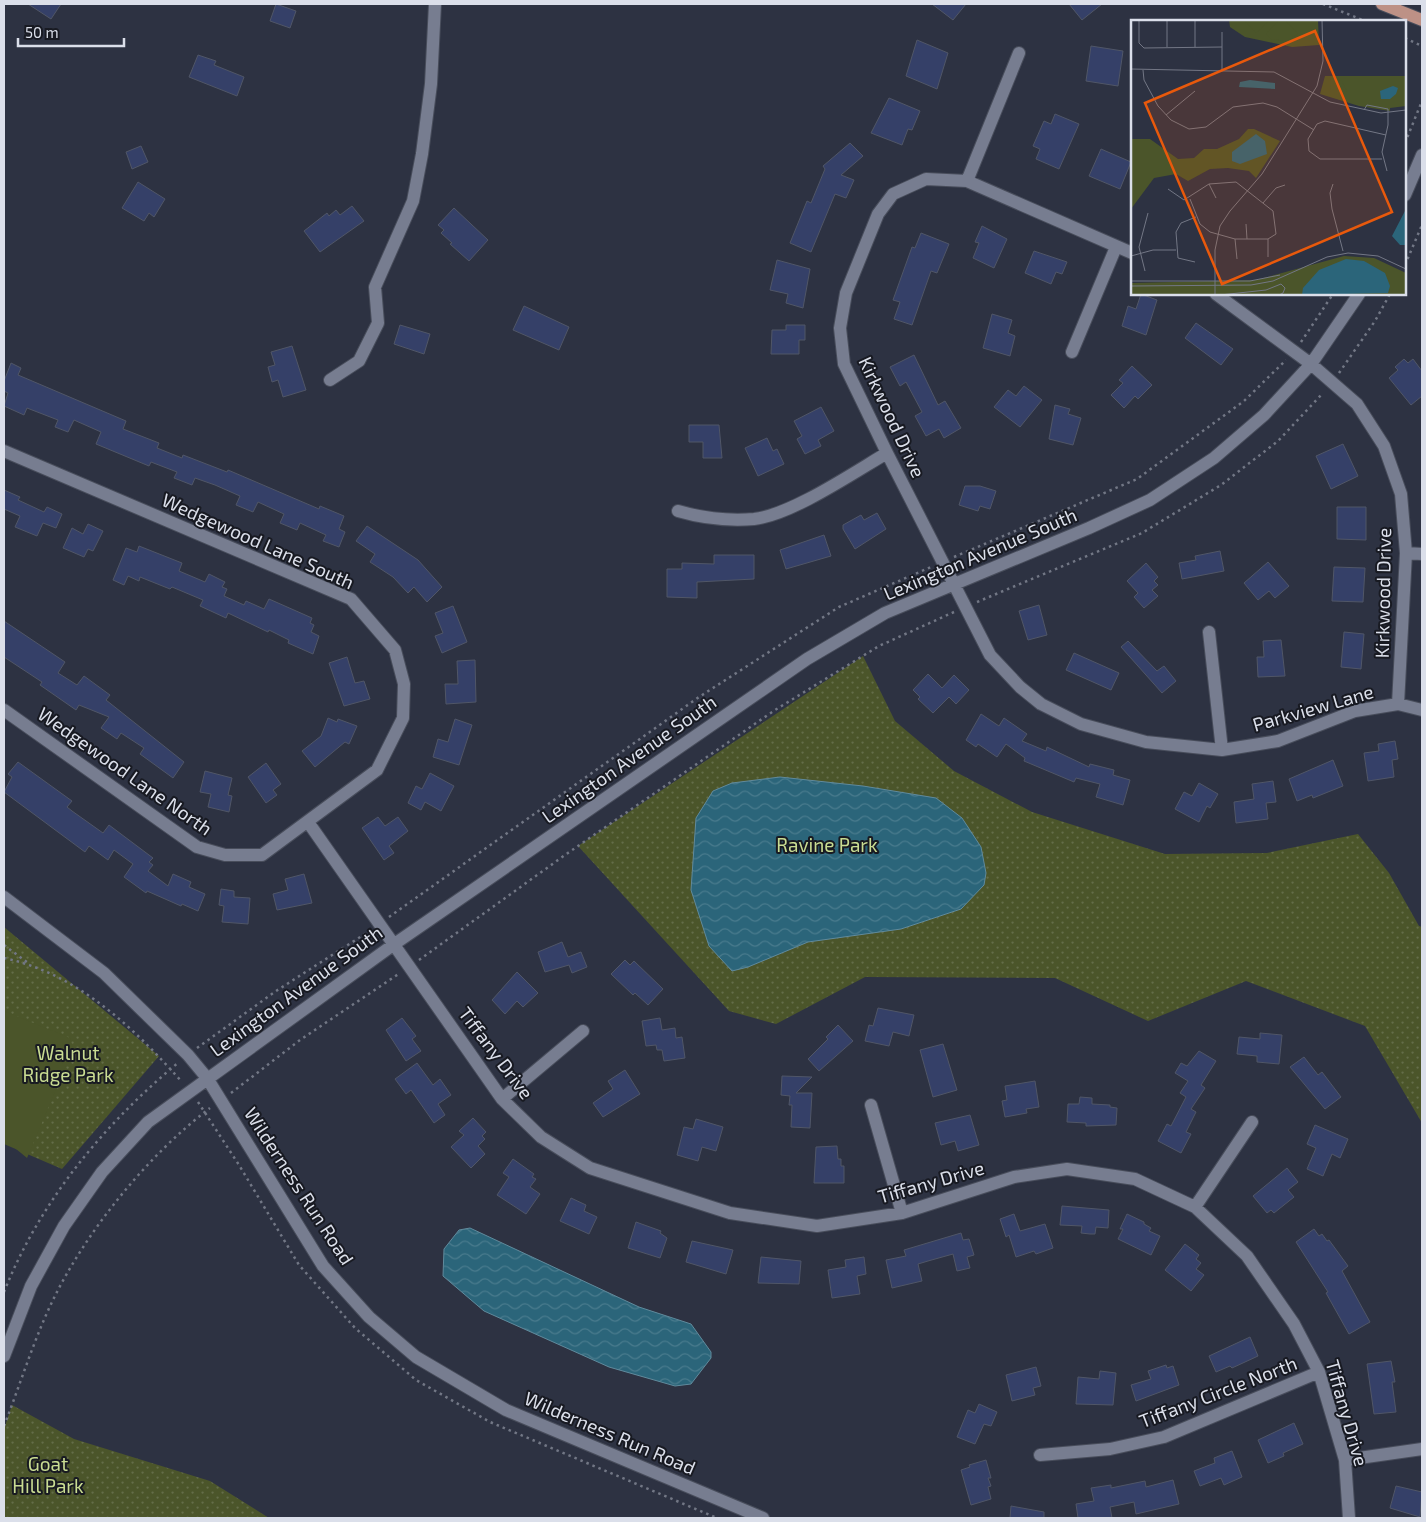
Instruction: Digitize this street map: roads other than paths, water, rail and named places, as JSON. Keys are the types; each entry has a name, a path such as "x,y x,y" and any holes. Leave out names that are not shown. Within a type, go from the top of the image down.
{"main road":[{"path":"1382,4 1422,20"}],"street":[{"path":"330,380 359,362 378,323 375,287 413,201 422,154 431,84 435,4"},
{"path":"967,181 1019,53"},
{"path":"1406,193 1422,155"},
{"name":"Kirkwood Drive","path":"954,584 844,364 840,328 846,292 878,214 893,194 926,179 967,181 1131,253"},
{"path":"1072,352 1116,247"},
{"name":"Kirkwood Drive","path":"1217,295 1311,364 1357,404 1384,446 1401,494 1406,553 1398,704"},
{"name":"Lexington Avenue South","path":"4,1356 31,1286 64,1226 102,1172 148,1122 393,945 807,659 885,613 1089,528 1150,500 1214,458 1264,415 1311,364 1357,295"},
{"name":"Wedgewood Lane South","path":"4,451 351,599 395,650 404,684 403,718 377,770 308,822"},
{"path":"678,511 701,518 755,519 795,506 887,453"},
{"path":"1406,553 1422,554"},
{"name":"Parkview Lane","path":"954,584 990,655 1020,687 1041,704 1081,724 1146,742 1222,750 1278,741 1355,711 1398,704 1422,710"},
{"path":"1209,632 1222,750"},
{"name":"Wedgewood Lane North","path":"4,710 197,847 224,855 262,855 308,822"},
{"name":"Tiffany Drive","path":"308,822 502,1098 541,1137 590,1168 730,1213 816,1226 902,1213 1014,1177 1066,1169 1135,1179 1195,1208 1247,1256 1294,1324 1319,1372 1344,1460 1350,1518"},
{"name":"Wilderness Run Road","path":"4,898 104,973 188,1055 207,1078 323,1266 369,1317 416,1357 506,1410 763,1518"},
{"path":"502,1098 583,1031"},
{"path":"871,1105 902,1213"},
{"path":"1195,1208 1252,1122"},
{"name":"Tiffany Circle North","path":"1040,1455 1110,1449 1164,1437 1319,1372"},
{"path":"1344,1460 1422,1449"}],"water":[{"path":"780,777 863,786 936,798 962,818 981,847 986,873 984,885 961,909 901,929 808,942 748,967 732,971 709,946 691,890 696,818 713,791 732,783"},
{"path":"470,1228 639,1307 691,1324 711,1352 711,1358 691,1384 675,1386 609,1367 484,1311 443,1276 444,1249 459,1230"}],"park label":[{"name":"Ravine Park","path":"827,845"},
{"name":"Walnut Ridge Park","path":"68,1064"},
{"name":"Goat Hill Park","path":"48,1475"}]}
